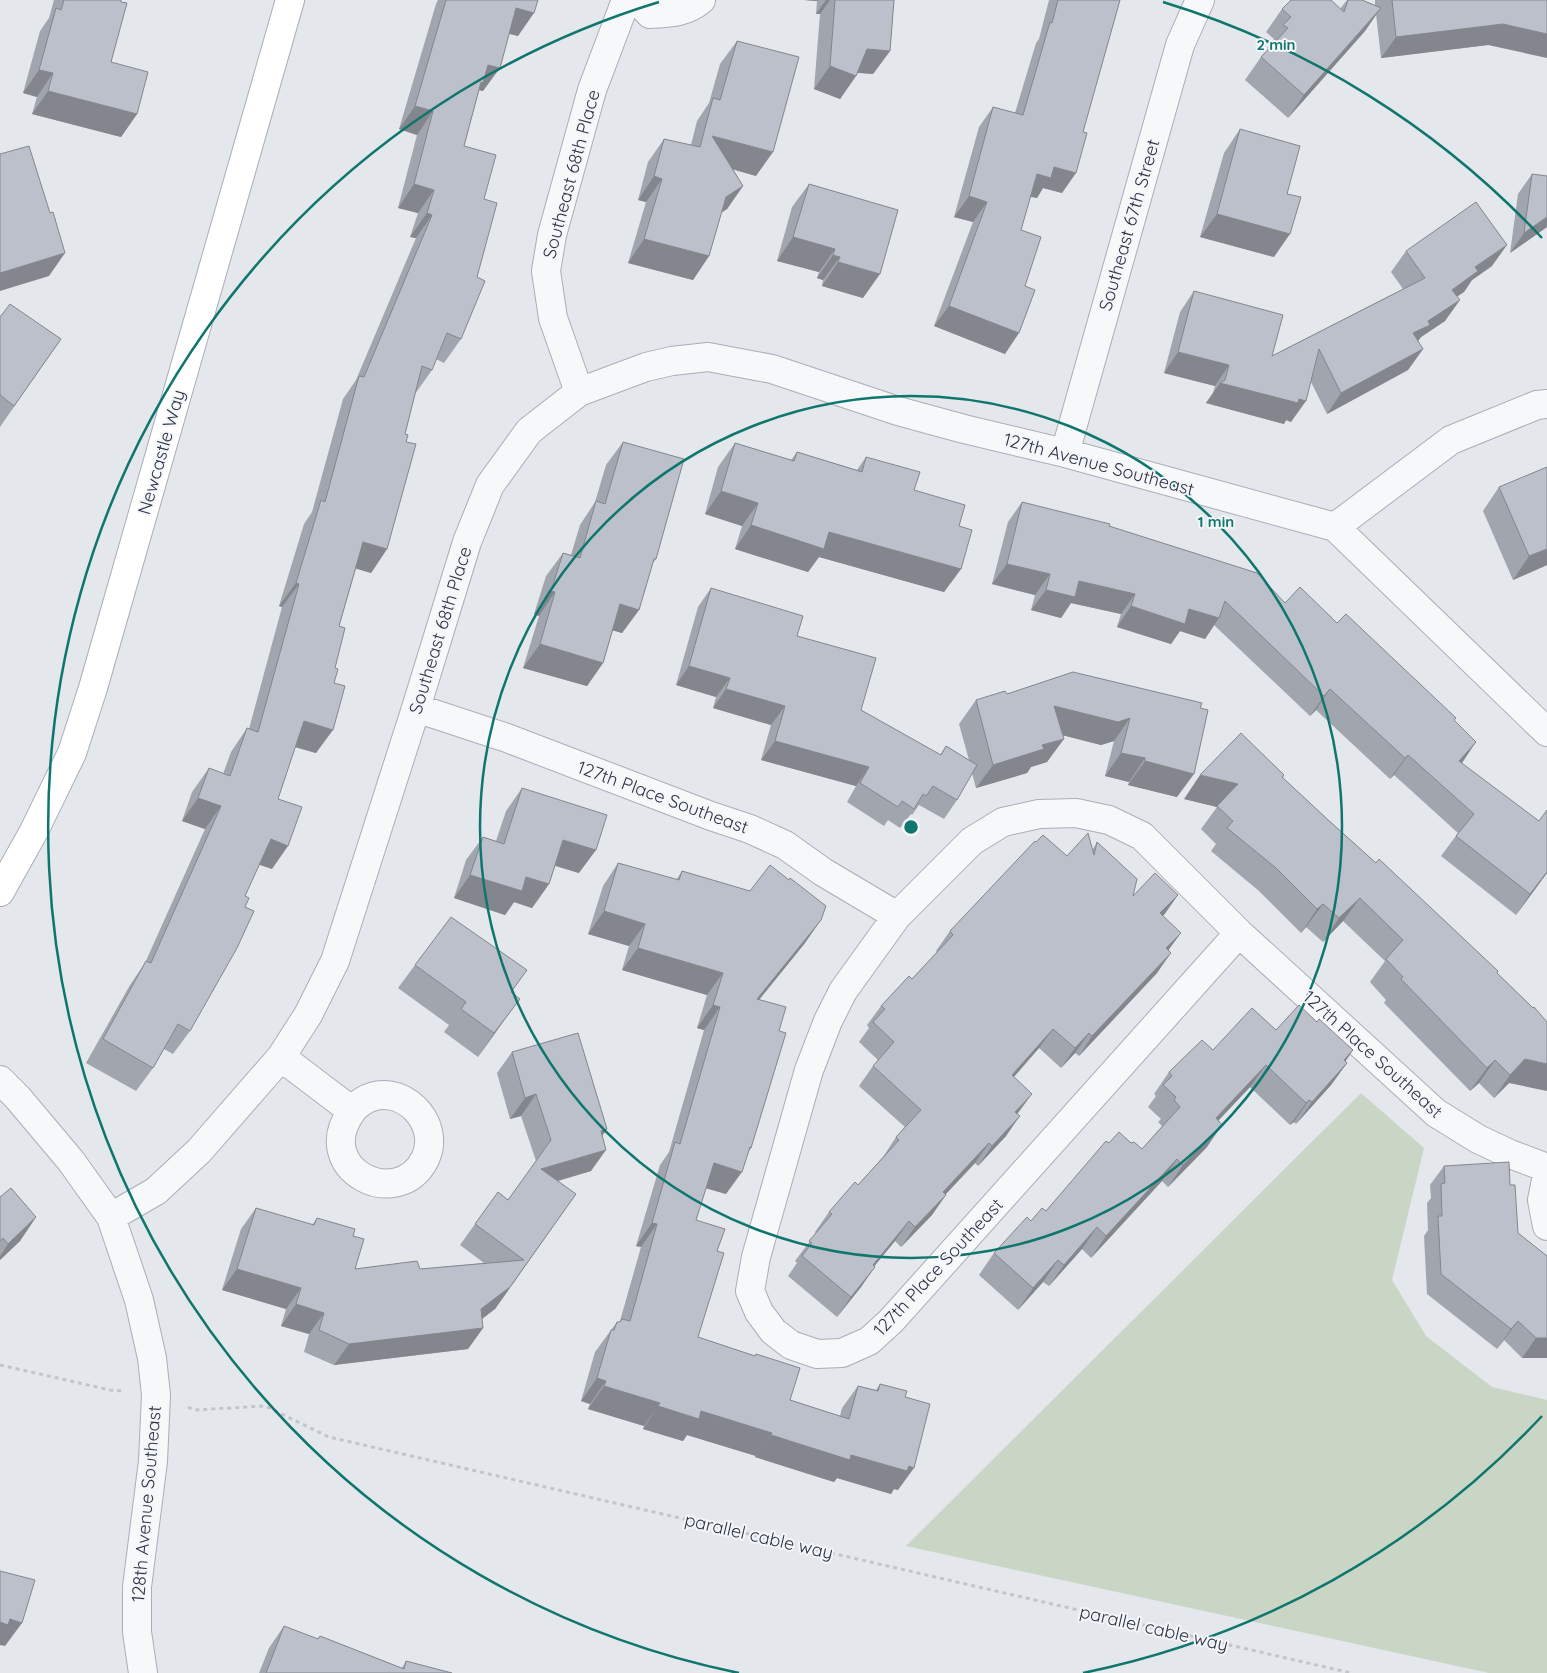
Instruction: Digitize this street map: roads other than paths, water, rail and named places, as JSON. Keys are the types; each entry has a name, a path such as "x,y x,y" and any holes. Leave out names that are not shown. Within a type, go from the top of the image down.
{"main road":[{"name":"Newcastle Way","path":"0,892 34,831 72,753 93,688 290,0"}],"street":[{"name":"Southeast 68th Place","path":"111,1217 156,1191 199,1151 281,1057 308,1015 335,961 467,542 490,485 529,431 579,392 553,318 546,271 552,235 592,90 626,0"},
{"path":"636,0 650,14 675,13 692,8 701,0"},
{"name":"Southeast 67th Street","path":"1065,453 1180,45 1200,0"},
{"name":"127th Avenue Southeast","path":"579,392 646,367 672,361 708,357 772,369 898,411 1065,453 1335,527 1547,732"},
{"path":"1335,527 1451,440 1537,405 1547,404"},
{"name":"127th Place Southeast","path":"416,708 506,738 750,829 785,846 823,872 897,916"},
{"name":"127th Place Southeast","path":"1239,933 891,1321 869,1341 842,1353 817,1354 791,1345 773,1331 759,1312 750,1291 756,1258 809,1070 828,1021 843,990 897,916 972,842 1003,822 1040,814 1076,813 1110,820 1142,836 1239,933 1436,1113 1478,1139 1547,1168"},
{"path":"281,1057 352,1111"},
{"name":"128th Avenue Southeast","path":"0,1080 18,1098 71,1160 111,1217 139,1300 152,1358 156,1395 153,1461 137,1587 137,1632 142,1673"},
{"path":"1547,1175 1542,1200 1547,1226"}]}
